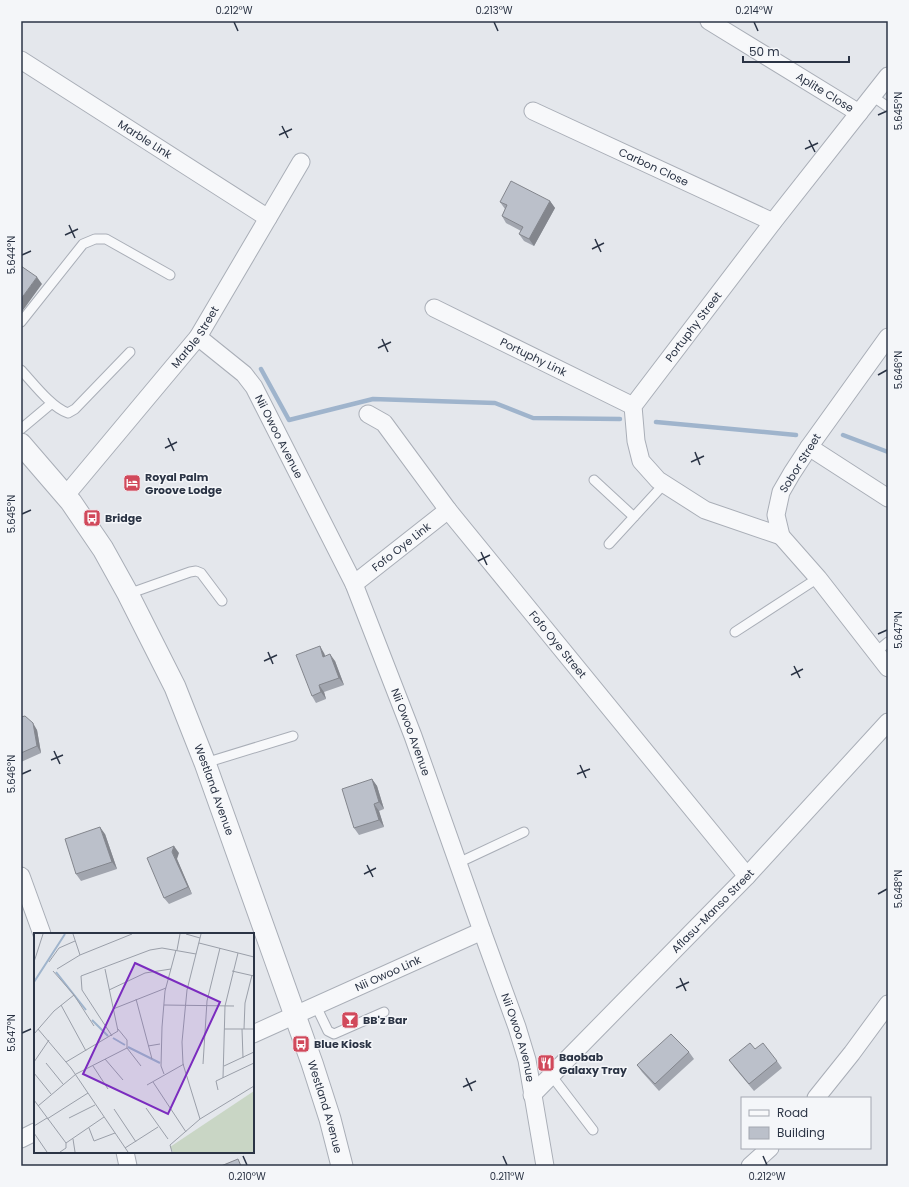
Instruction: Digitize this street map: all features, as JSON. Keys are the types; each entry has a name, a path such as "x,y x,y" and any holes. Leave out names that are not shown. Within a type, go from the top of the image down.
{"street":[{"name":"Aplite Close","path":"709,21 859,113"},
{"name":"Marble Link","path":"21,60 268,218"},
{"name":"Portuphy Street","path":"633,406 888,76"},
{"name":"Carbon Close","path":"533,111 774,222"},
{"name":"Marble Street","path":"66,496 198,337 301,162"},
{"name":"Portuphy Link","path":"434,308 633,406"},
{"name":"Nii Owoo Avenue","path":"198,337 244,374 254,387 354,584 413,736 517,1027 526,1060 545,1166"},
{"name":"Sobor Street","path":"888,337 809,447 781,492 776,515 781,536 882,647 888,668"},
{"path":"633,406 636,441 641,461 658,480 705,510 781,536"},
{"name":"Fofo Oye Street","path":"368,414 384,423 448,510 747,876"},
{"name":"Westland Avenue","path":"21,444 71,502 103,549 128,594 175,687 205,763 312,1063 326,1105 342,1166"},
{"path":"809,447 888,498"},
{"name":"Fofo Oye Link","path":"354,584 448,510"},
{"name":"Aflasu-Manso Street","path":"532,1094 747,876 888,722"},
{"path":"21,876 42,933"},
{"name":"Nii Owoo Link","path":"254,1034 482,931"},
{"path":"817,1097 888,1004"},
{"path":"21,1139 34,1132"},
{"path":"750,1166 769,1149"},
{"path":"124,1153 128,1166"}],"lane":[{"path":"872,96 888,106"},
{"path":"21,322 83,244 95,239 106,239 170,275"},
{"path":"21,370 52,403 61,410 68,412 76,409 130,352"},
{"path":"21,429 52,403"},
{"path":"594,480 634,517"},
{"path":"609,544 664,484"},
{"path":"128,594 196,571 201,573 222,601"},
{"path":"735,632 818,578"},
{"path":"205,763 293,736"},
{"path":"458,863 524,832"},
{"path":"316,1006 328,1031 334,1034 384,1012"},
{"path":"551,1075 592,1130"}],"building":[{"path":"511,181 550,201 529,239 519,234 523,227 502,216 507,205 500,202"},
{"path":"21,266 37,277 21,299"},
{"path":"320,646 323,657 330,654 339,678 319,685 321,692 312,696 296,655"},
{"path":"25,716 33,723 37,746 21,753 21,717"},
{"path":"372,779 379,802 374,804 379,820 354,828 342,789"},
{"path":"100,827 112,862 76,874 65,839"},
{"path":"174,846 172,852 188,887 164,898 147,858"},
{"path":"671,1034 689,1052 655,1084 637,1065"},
{"path":"750,1043 755,1049 763,1043 777,1061 749,1084 729,1060"},
{"path":"238,1159 241,1166 221,1166"}],"waterway":[{"path":"261,369 289,420 373,399 495,403 533,418 620,419"},
{"path":"656,422 796,435"},
{"path":"843,435 888,452"}],"place":[{"name":"Royal Palm Groove Lodge","path":"132,483"},
{"name":"Bridge","path":"92,518"},
{"name":"BB'z Bar","path":"350,1020"},
{"name":"Blue Kiosk","path":"301,1044"},
{"name":"Baobab Galaxy Tray","path":"546,1063"}]}
